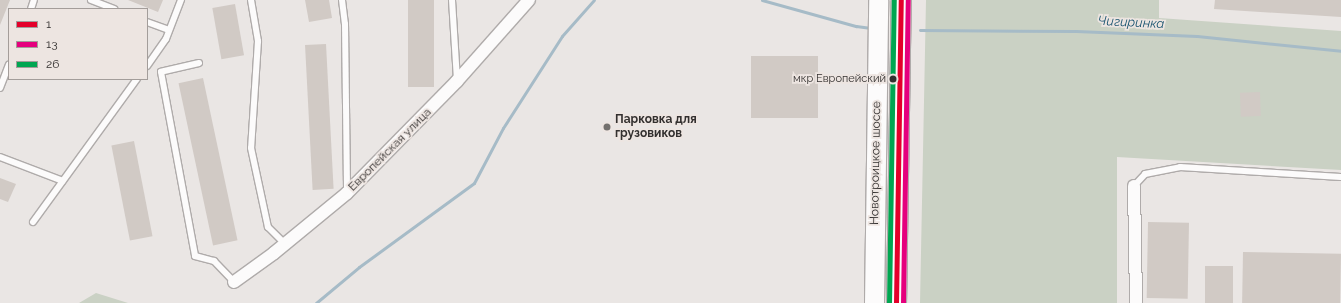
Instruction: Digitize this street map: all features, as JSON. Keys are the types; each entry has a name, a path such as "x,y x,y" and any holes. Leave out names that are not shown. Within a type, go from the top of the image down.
{"main road":[{"name":"Новотроицкое шоссе","path":"874,303 878,0"},
{"name":"Новотроицкое шоссе","path":"896,303 901,0"}],"street":[{"name":"Европейская улица","path":"234,282 285,244 347,193 457,81 528,0"},
{"path":"1134,186 1136,303"}],"lane":[{"path":"91,0 111,8"},
{"path":"148,65 166,39 180,0"},
{"path":"251,0 258,41 251,148 268,227 285,244"},
{"path":"342,0 345,24 347,193"},
{"path":"452,0 457,81"},
{"path":"148,22 170,30"},
{"path":"199,63 161,72 195,256 214,261 234,282"},
{"path":"0,88 8,68"},
{"path":"33,222 136,80"},
{"path":"0,157 63,182"},
{"path":"1134,186 1145,174 1180,167 1341,178"}],"shaded area":[{"path":"926,0 1159,0 1159,18 1341,31 1341,170 1117,157 1117,303 920,303"},
{"path":"96,293 128,303 79,303"}],"building":[{"path":"0,0 10,0 0,25"},
{"path":"128,0 163,0 158,12"},
{"path":"305,0 329,0 332,18 309,22"},
{"path":"408,0 434,0 434,87 408,87"},
{"path":"1215,0 1341,0 1341,17 1214,9"},
{"path":"235,4 244,55 221,59 212,8"},
{"path":"326,44 334,189 313,190 305,45"},
{"path":"751,56 818,56 818,118 751,118"},
{"path":"203,78 238,240 213,246 179,83"},
{"path":"1260,92 1261,116 1241,117 1240,93"},
{"path":"134,141 153,236 130,241 111,145"},
{"path":"0,178 16,184 8,202 0,199"},
{"path":"1148,222 1189,223 1188,299 1147,298"},
{"path":"1243,252 1341,254 1340,303 1242,303"},
{"path":"1205,266 1233,266 1233,303 1205,303"}],"waterway":[{"path":"316,303 359,267 474,183 503,128 562,36 594,0"},
{"path":"762,0 856,26 871,28"},
{"name":"Чигиринка","path":"920,30 1076,31 1197,36 1341,51"}],"transit line":[{"name":"26","path":"889,303 894,0"},
{"name":"1","path":"896,303 901,0"},
{"name":"13","path":"903,303 908,0"}],"place":[{"name":"мкр Европейский","path":"893,79"},
{"name":"Парковка для грузовиков","path":"607,127"}]}
